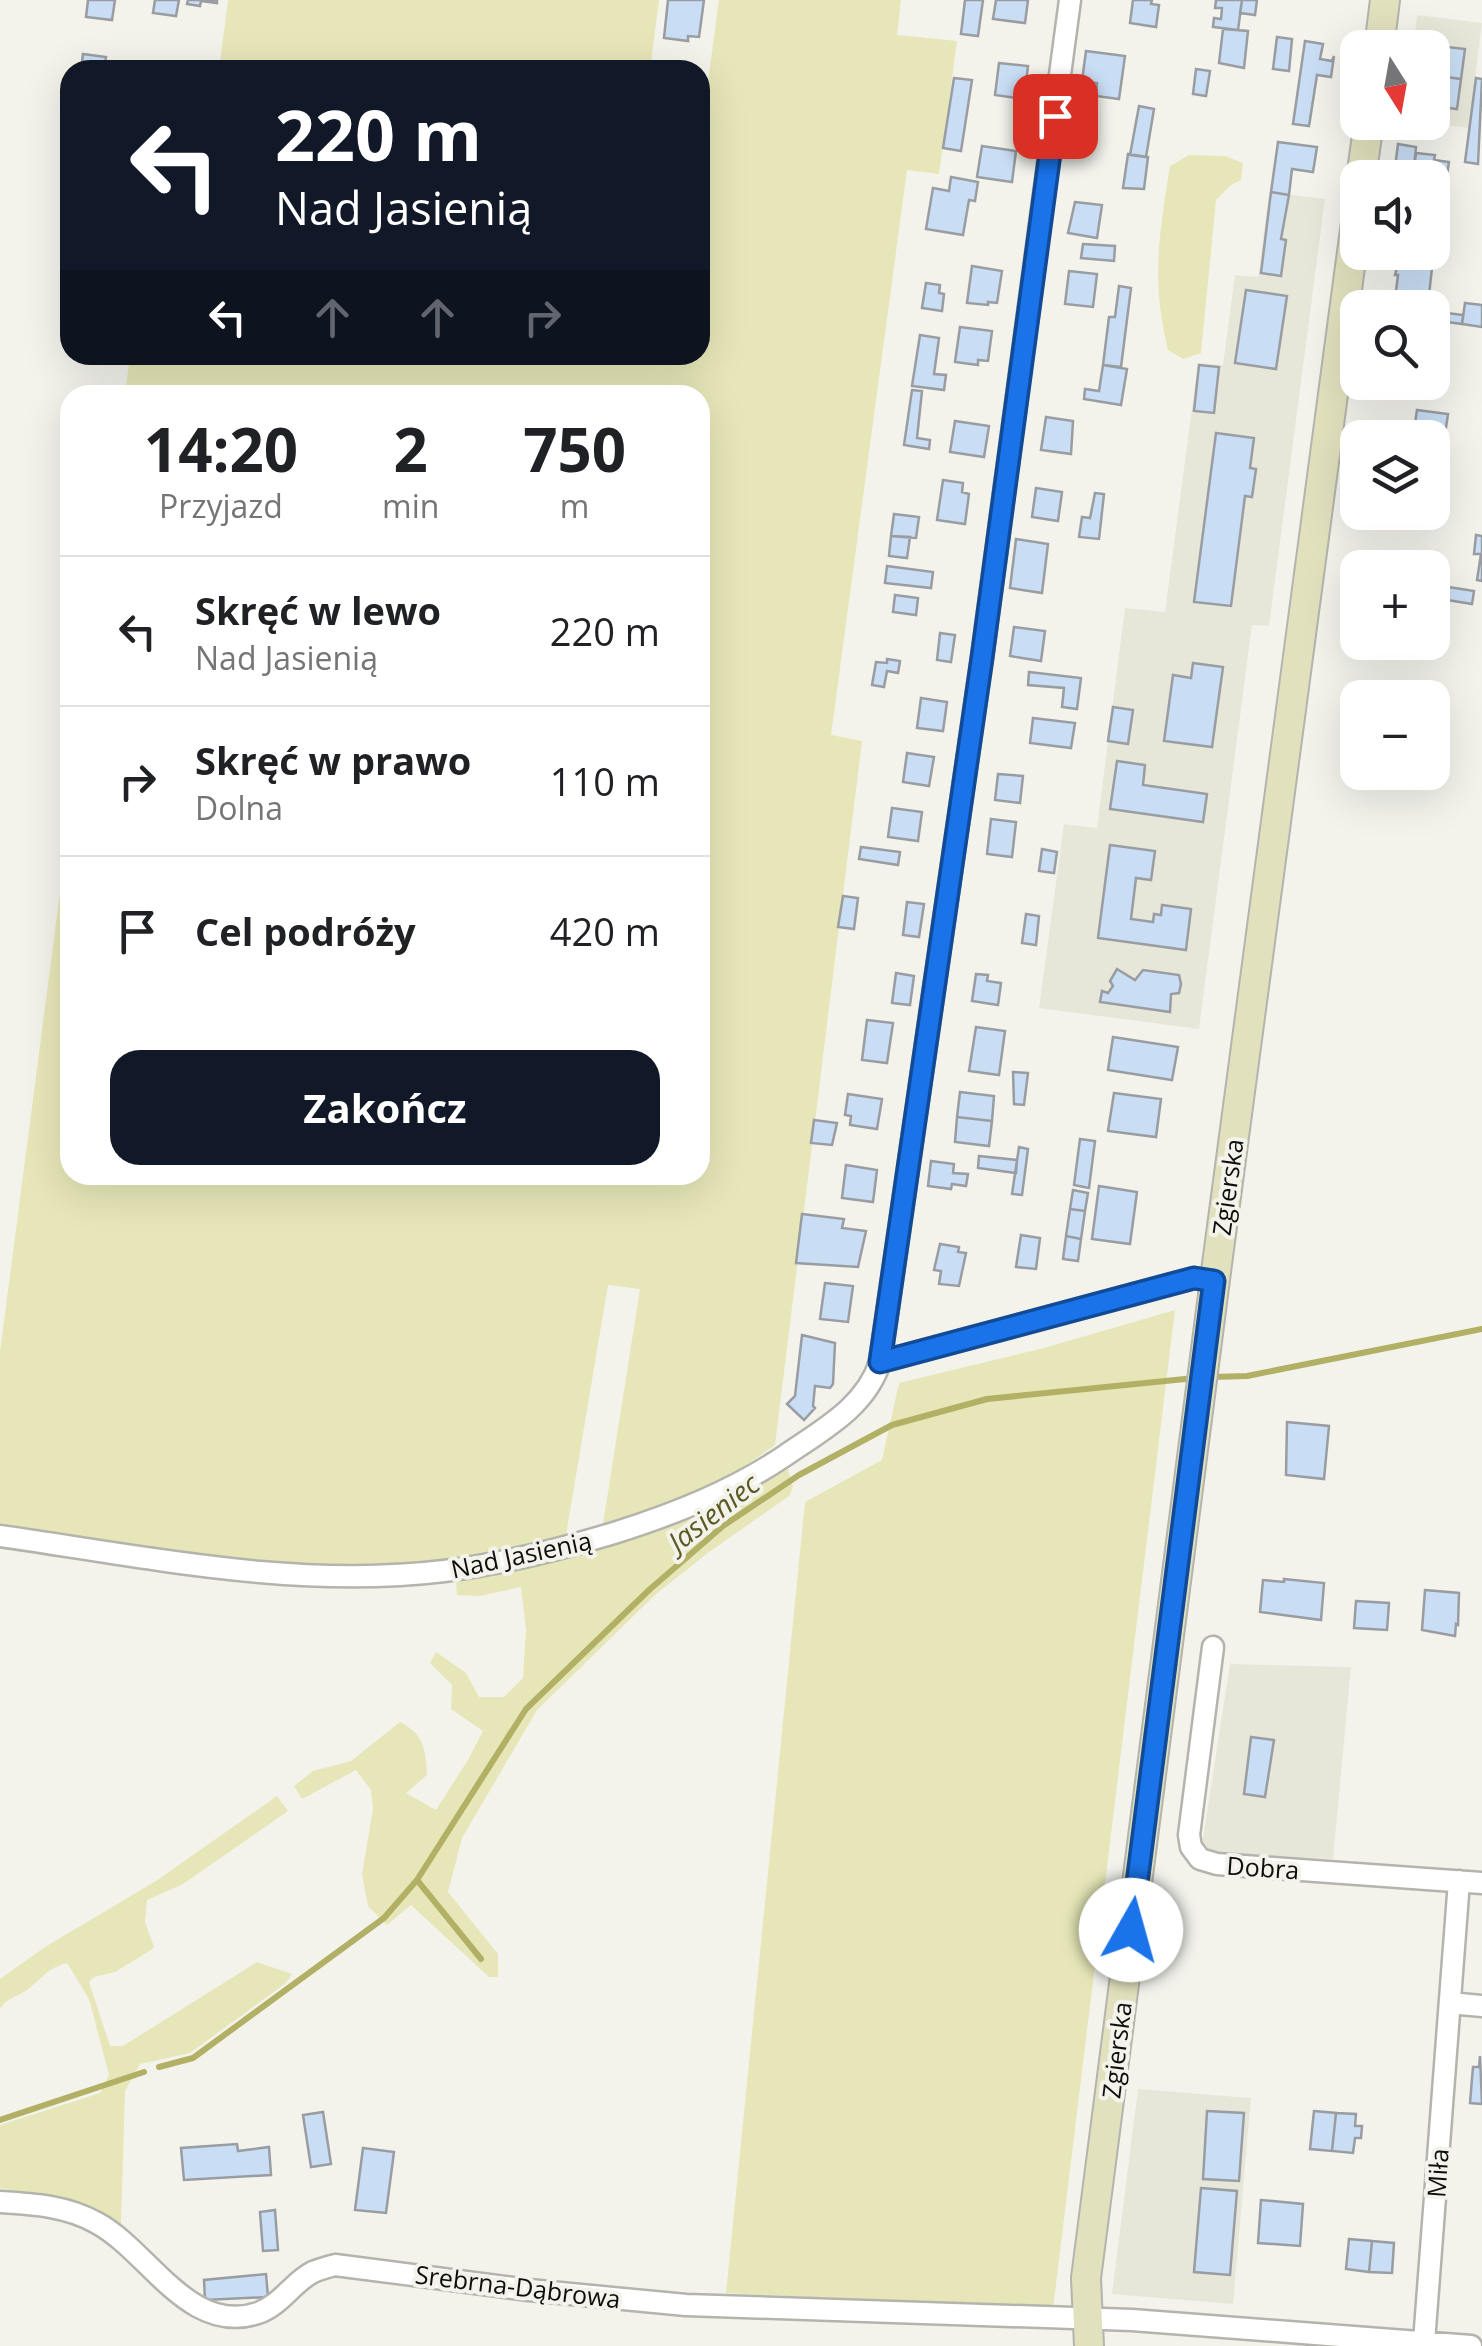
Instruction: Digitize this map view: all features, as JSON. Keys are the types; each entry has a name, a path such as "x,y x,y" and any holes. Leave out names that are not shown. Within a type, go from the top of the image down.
{"main road":[{"path":"1381,30 1385,0"},
{"name":"Zgierska","path":"1089,2346 1086,2278 1350,270"}],"street":[{"path":"1070,0 982,658 880,1362 1194,1278 1214,1281"},
{"name":"Nad Jasienią","path":"0,1536 290,1574 416,1574 544,1554 666,1515 751,1478 858,1402 875,1378 880,1362"},
{"name":"Dobra","path":"1213,1648 1189,1836 1200,1859 1217,1864 1482,1883"},
{"name":"Miła","path":"1424,2342 1459,1882"},
{"path":"1450,2003 1482,2006"},
{"name":"Srebrna-Dąbrowa","path":"0,2202 60,2208 98,2223 118,2236 186,2299 220,2316 258,2313 276,2304 311,2273 335,2264 686,2306 1087,2318 1471,2346"}],"shaded area":[{"path":"1417,15 1482,23 1469,128 1450,126 1450,30 1415,30"},
{"path":"1269,192 1325,199 1269,626 1252,625 1199,1029 1039,1008 1064,824 1097,828 1125,608 1165,612 1198,363 1223,365 1235,275 1258,277"},
{"path":"1230,1664 1351,1667 1333,1859 1201,1852"},
{"path":"1138,2089 1251,2098 1233,2304 1112,2294"}],"green space":[{"path":"228,0 659,0 651,60 220,60"},
{"path":"719,0 901,0 897,35 957,41 939,174 907,170 831,735 862,741 775,1445 716,1486 603,1524 640,1289 608,1285 566,1535 447,1562 340,1564 224,1560 0,1530 0,1352 60,893 60,1185 710,1185 710,385 126,385 129,365 710,365 710,67"},
{"path":"1189,155 1225,156 1243,163 1241,180 1216,200 1201,353 1183,359 1168,350 1158,258 1170,166"},
{"path":"1175,1310 1053,2309 726,2293 805,1502 882,1460 899,1383 1044,1348"},
{"path":"787,1467 793,1487 789,1496 656,1594 537,1710 462,1838 448,1892 498,1954 498,1977 489,1977 411,1905 387,1925 368,1906 362,1874 373,1809 371,1790 356,1770 302,1799 294,1786 313,1771 351,1761 400,1722 419,1737 427,1766 427,1775 406,1793 436,1810 483,1731 451,1709 452,1685 430,1663 436,1652 466,1673 479,1697 504,1697 523,1678 526,1630 521,1587 480,1596 457,1595 456,1580 634,1534 757,1486"},
{"path":"277,1796 288,1811 183,1884 147,1900 145,1922 154,1947 151,1950 115,1972 89,1982 110,2046 123,2046 257,1962 292,1974 286,1983 190,2053 140,2064 125,2091 121,2224 73,2200 0,2188 0,2125 100,2093 109,2075 89,1999 67,1963 50,1971 0,2009 0,1979 45,1947 156,1881"}],"building":[{"path":"88,0 115,0 112,20 86,17"},
{"path":"155,0 179,0 176,16 153,13"},
{"path":"188,0 217,0 217,3 201,1 200,6 187,4"},
{"path":"668,0 704,0 699,37 688,36 688,41 664,38"},
{"path":"965,0 983,0 978,36 961,34"},
{"path":"996,0 1028,0 1025,23 993,19"},
{"path":"1133,0 1152,0 1151,4 1159,5 1156,27 1130,23"},
{"path":"1216,0 1242,0 1238,30 1213,27 1214,18 1221,19 1222,8 1215,8"},
{"path":"1242,0 1257,0 1255,15 1240,13"},
{"path":"1223,29 1248,31 1244,68 1219,63"},
{"path":"1277,37 1292,39 1289,71 1273,69"},
{"path":"1305,41 1323,44 1320,59 1332,61 1334,56 1331,77 1317,75 1309,126 1293,124"},
{"path":"1450,47 1465,49 1461,79 1450,77"},
{"path":"1086,51 1125,56 1119,99 1096,96 1097,83 1082,81"},
{"path":"83,54 106,57 106,60 82,60"},
{"path":"999,63 1028,66 1024,99 995,95"},
{"path":"1196,69 1210,71 1206,96 1193,94"},
{"path":"1450,77 1461,79 1457,109 1450,108"},
{"path":"954,78 972,80 961,151 943,148"},
{"path":"1476,78 1482,79 1478,164 1465,162"},
{"path":"1139,106 1154,109 1146,157 1130,155"},
{"path":"1278,142 1317,147 1313,172 1292,169 1289,195 1271,192"},
{"path":"1398,144 1416,147 1415,160 1396,160"},
{"path":"982,146 1016,151 1012,182 977,177"},
{"path":"1416,153 1435,155 1434,160 1415,160"},
{"path":"1128,154 1148,157 1144,189 1123,188"},
{"path":"951,177 978,182 975,201 969,200 963,235 926,229 933,188 949,191"},
{"path":"1271,192 1289,195 1281,239 1286,240 1281,276 1261,273"},
{"path":"1075,202 1102,205 1097,238 1068,233"},
{"path":"1083,244 1115,246 1114,261 1081,258"},
{"path":"972,266 1002,271 997,303 967,303"},
{"path":"1396,270 1432,270 1430,290 1396,290"},
{"path":"1069,271 1097,274 1093,307 1065,304"},
{"path":"926,283 940,285 939,293 944,294 942,311 922,308"},
{"path":"1119,286 1131,288 1121,367 1103,365 1109,317 1115,317"},
{"path":"1246,290 1287,296 1276,369 1235,363"},
{"path":"1465,303 1482,305 1482,327 1462,324"},
{"path":"1450,313 1463,315 1462,324 1450,322"},
{"path":"960,327 992,331 988,361 978,360 978,365 955,362"},
{"path":"920,335 939,338 934,374 946,375 944,390 912,386"},
{"path":"1103,365 1127,369 1121,405 1084,399 1085,389 1099,391"},
{"path":"1199,365 1219,367 1214,413 1194,411"},
{"path":"912,390 922,391 917,438 930,440 929,449 904,445"},
{"path":"1417,410 1448,414 1447,420 1416,420"},
{"path":"1046,417 1073,421 1071,454 1041,450"},
{"path":"955,421 989,426 984,457 950,452"},
{"path":"1216,433 1254,438 1250,468 1256,469 1252,497 1245,496 1231,606 1194,602"},
{"path":"943,480 963,483 962,492 969,494 965,524 937,520"},
{"path":"1036,488 1062,492 1058,521 1032,517"},
{"path":"1095,493 1104,494 1099,539 1079,537 1082,517 1090,518"},
{"path":"894,514 919,517 916,538 891,536"},
{"path":"1476,535 1482,536 1482,581 1477,580 1481,554 1474,554"},
{"path":"891,536 910,537 907,558 889,556"},
{"path":"1016,539 1048,544 1042,593 1010,588"},
{"path":"887,566 933,572 931,588 885,583"},
{"path":"1450,587 1474,591 1472,604 1450,600"},
{"path":"895,595 918,598 916,615 893,612"},
{"path":"1014,627 1045,631 1041,661 1010,656"},
{"path":"940,633 955,635 951,662 937,660"},
{"path":"887,659 900,661 898,673 887,671 884,687 872,685 876,662 887,663"},
{"path":"1193,663 1223,667 1212,747 1164,741 1173,675 1191,678"},
{"path":"1029,672 1081,678 1077,709 1062,707 1064,688 1028,685"},
{"path":"921,698 947,702 943,731 917,728"},
{"path":"1113,707 1133,710 1128,744 1108,741"},
{"path":"1033,718 1075,723 1071,748 1030,743"},
{"path":"907,753 934,757 929,786 903,782"},
{"path":"1117,761 1145,765 1143,785 1207,794 1203,822 1110,809"},
{"path":"998,774 1023,776 1020,803 995,800"},
{"path":"892,808 922,812 918,841 888,837"},
{"path":"991,819 1016,822 1012,857 987,854"},
{"path":"1110,845 1155,851 1151,880 1136,878 1131,919 1153,922 1154,914 1161,915 1162,905 1191,909 1186,950 1098,938"},
{"path":"861,847 900,852 898,865 859,859"},
{"path":"1042,849 1057,852 1054,873 1039,871"},
{"path":"843,896 858,898 854,929 838,927"},
{"path":"907,902 924,904 919,937 903,935"},
{"path":"1026,914 1039,916 1036,945 1022,943"},
{"path":"1117,969 1135,980 1143,970 1179,975 1179,993 1171,994 1170,1012 1100,1002 1102,991 1108,993 1113,986 1110,981"},
{"path":"896,973 914,976 910,1005 892,1003"},
{"path":"976,974 988,975 987,981 1001,983 998,1005 972,1001"},
{"path":"867,1020 893,1023 887,1063 862,1060"},
{"path":"976,1027 1005,1031 999,1075 969,1071"},
{"path":"1113,1037 1178,1047 1172,1080 1108,1070"},
{"path":"1013,1072 1028,1073 1024,1105 1014,1104"},
{"path":"960,1092 994,1096 992,1121 957,1117"},
{"path":"1114,1093 1161,1099 1156,1137 1108,1131"},
{"path":"848,1094 882,1099 877,1129 850,1125 851,1116 845,1115"},
{"path":"957,1117 992,1121 989,1146 955,1142"},
{"path":"814,1120 837,1123 832,1145 811,1143"},
{"path":"1080,1139 1095,1141 1089,1188 1074,1185"},
{"path":"1019,1147 1028,1149 1022,1195 1012,1194"},
{"path":"979,1156 1017,1160 1016,1173 978,1168"},
{"path":"931,1161 954,1164 953,1173 968,1174 966,1186 928,1186"},
{"path":"846,1165 877,1170 873,1202 842,1198"},
{"path":"1099,1186 1137,1192 1130,1244 1092,1239"},
{"path":"1073,1190 1088,1193 1085,1211 1070,1209"},
{"path":"1070,1209 1085,1211 1081,1239 1066,1236"},
{"path":"802,1214 844,1219 842,1228 866,1231 858,1267 796,1263"},
{"path":"1021,1235 1040,1238 1036,1269 1016,1267"},
{"path":"1066,1236 1081,1239 1078,1261 1063,1259"},
{"path":"940,1244 959,1247 958,1252 966,1253 959,1286 939,1284 941,1271 934,1270"},
{"path":"825,1283 853,1286 848,1322 820,1319"},
{"path":"802,1335 835,1343 833,1384 830,1388 815,1386 815,1408 804,1420 787,1404 795,1396"},
{"path":"1287,1422 1329,1426 1324,1479 1286,1475"},
{"path":"1263,1580 1324,1583 1321,1620 1260,1612"},
{"path":"1425,1590 1459,1593 1455,1636 1422,1630"},
{"path":"1356,1601 1389,1603 1387,1630 1354,1628"},
{"path":"1251,1737 1274,1740 1265,1797 1244,1794"},
{"path":"1480,2056 1482,2104 1470,2103 1473,2067 1479,2067"},
{"path":"1207,2111 1244,2113 1239,2181 1203,2179"},
{"path":"1314,2111 1336,2113 1332,2151 1310,2149"},
{"path":"323,2112 331,2164 311,2167 303,2115"},
{"path":"1336,2113 1356,2114 1355,2126 1362,2126 1353,2153 1332,2151"},
{"path":"237,2144 238,2151 269,2147 271,2175 184,2180 181,2148"},
{"path":"363,2148 394,2152 386,2213 355,2210"},
{"path":"1201,2188 1237,2191 1230,2275 1194,2272"},
{"path":"1261,2200 1303,2204 1300,2246 1258,2243"},
{"path":"275,2210 278,2250 263,2251 260,2212"},
{"path":"1349,2239 1372,2241 1369,2272 1346,2269"},
{"path":"1372,2241 1394,2243 1392,2273 1369,2272"},
{"path":"266,2274 268,2297 205,2300 204,2280"}],"waterway":[{"name":"Jasieniec","path":"1212,1377 1247,1376 1482,1329"},
{"name":"Jasieniec","path":"159,2067 193,2058 384,1918 417,1880 526,1709 649,1590 723,1526 799,1475 892,1425 987,1399 1195,1378"},
{"path":"417,1880 481,1959"},
{"name":"Jasieniec","path":"0,2120 144,2072"}],"route":[{"path":"1055,116 982,658 880,1362 1194,1278 1214,1281 1131,1930"}]}
